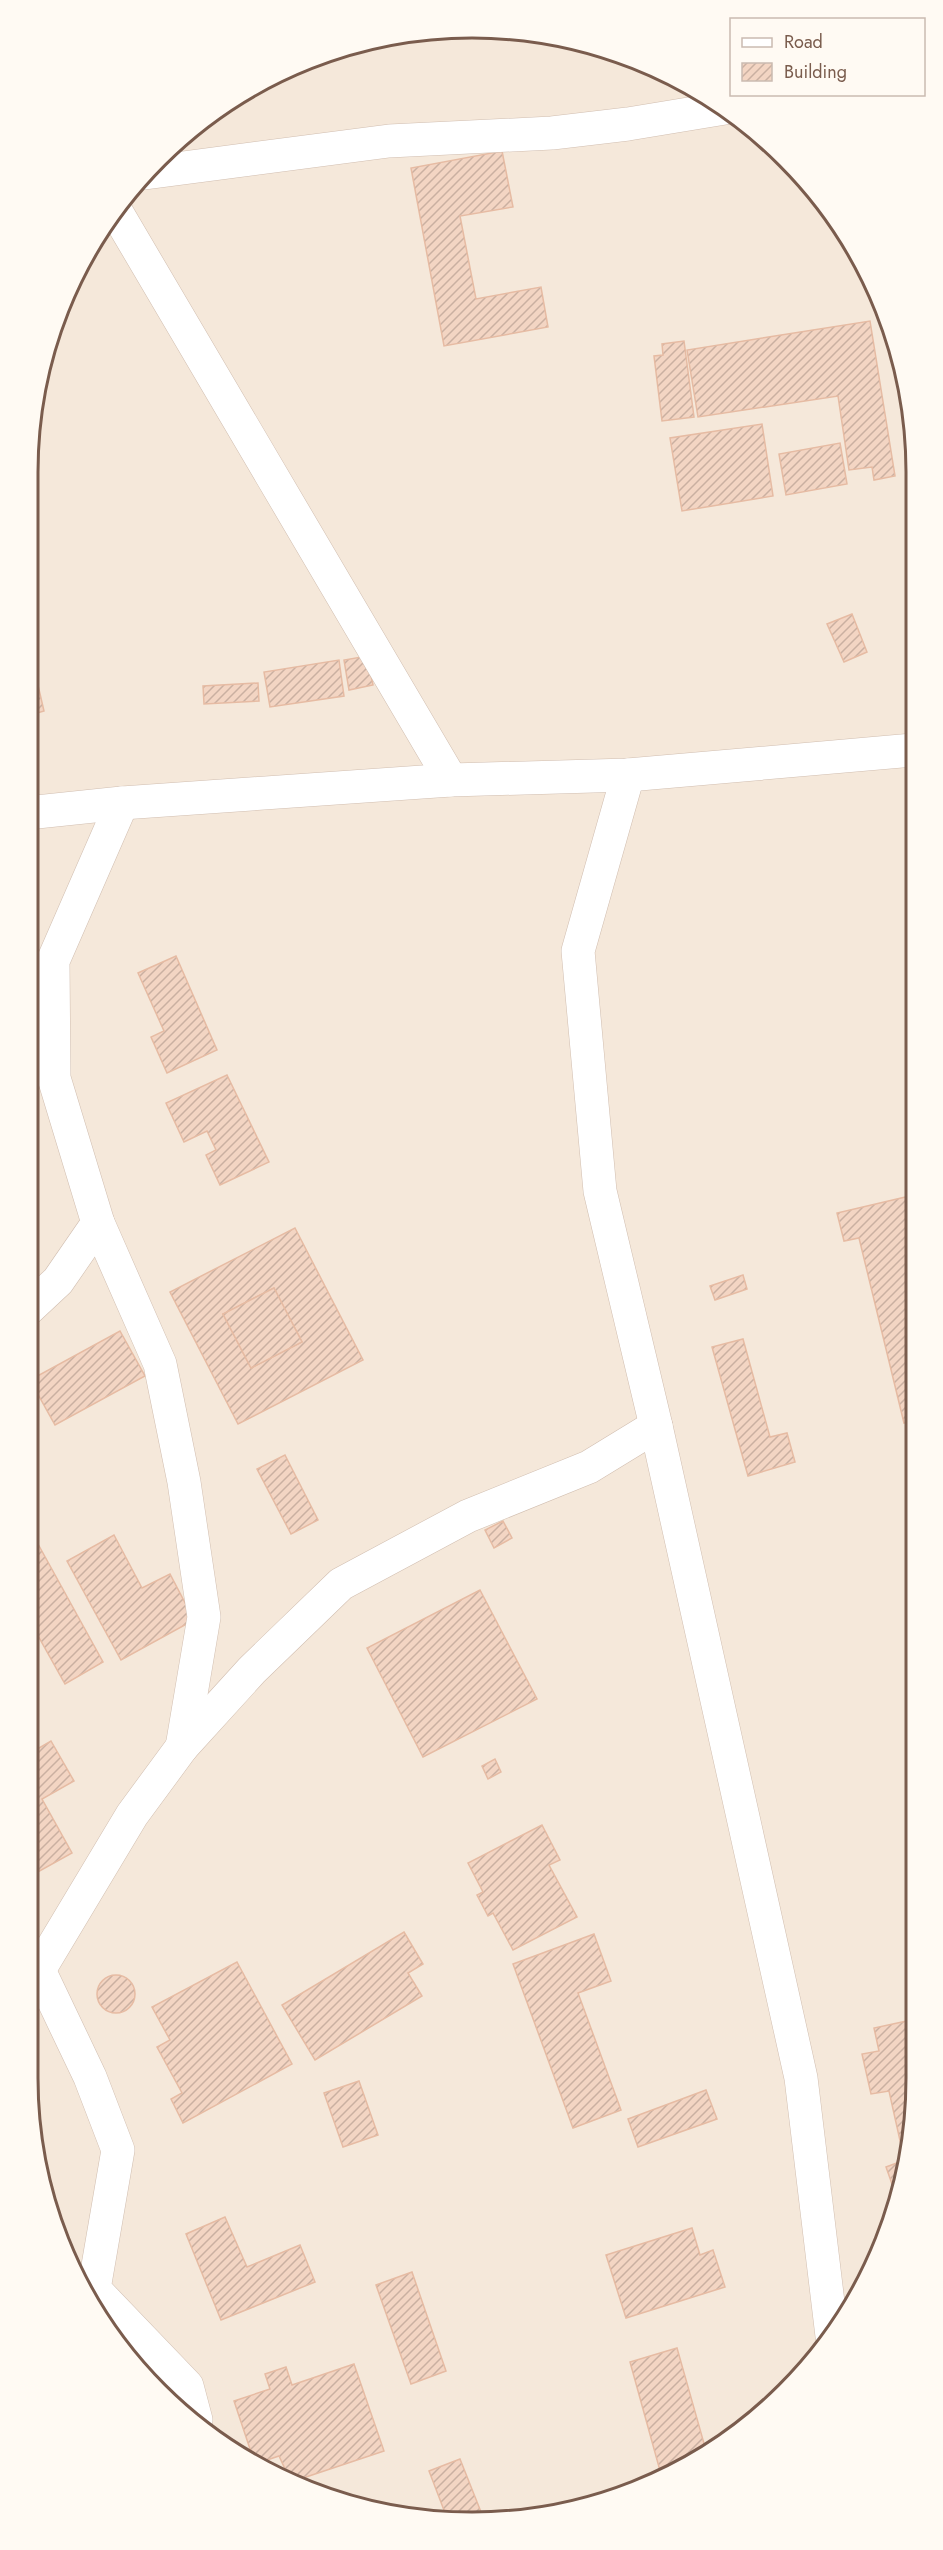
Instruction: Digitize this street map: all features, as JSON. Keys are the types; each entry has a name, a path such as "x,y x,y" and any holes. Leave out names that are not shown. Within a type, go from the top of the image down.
{"street":[{"path":"159,171 389,141 585,129 711,110"},
{"path":"120,218 451,780"},
{"path":"38,812 122,803 451,780 628,775 906,751"},
{"path":"628,775 578,951 600,1191 656,1426 801,2078 830,2322"},
{"path":"122,803 53,961 54,1078 98,1223 160,1364 184,1482 204,1617 182,1747"},
{"path":"38,1300 58,1281 98,1223"},
{"path":"38,1953 132,1815 182,1747 252,1670 341,1584 468,1516 589,1467 656,1426"},
{"path":"38,1970 90,2077 118,2150 94,2289 187,2386 194,2412"}],"shaded area":[{"path":"443,38 500,38 584,52 663,82 713,111 758,145 798,185 832,230 861,280 891,359 902,415 906,472 906,2078 902,2135 891,2191 861,2270 832,2320 798,2365 758,2405 736,2423 663,2468 584,2498 500,2512 443,2512 359,2498 305,2479 254,2454 207,2423 185,2405 145,2365 127,2343 82,2270 52,2191 38,2107 38,443 52,359 82,280 127,207 145,185 185,145 207,127 255,96 280,82 332,61 359,52 415,41"}],"building":[{"path":"502,151 513,207 460,216 476,299 541,287 548,327 444,346 411,168"},
{"path":"870,321 895,476 874,480 872,467 849,470 838,396 698,417 687,350"},
{"path":"684,341 694,417 662,421 654,356 663,355 662,344"},
{"path":"762,424 773,496 682,511 670,438"},
{"path":"840,443 847,484 786,495 779,454"},
{"path":"852,614 867,652 844,662 827,624"},
{"path":"367,656 373,685 349,690 344,660"},
{"path":"339,660 344,696 270,707 264,672"},
{"path":"258,683 259,701 204,704 203,686"},
{"path":"38,685 44,711 38,713"},
{"path":"176,956 217,1050 167,1073 151,1037 164,1031 138,973"},
{"path":"227,1075 269,1162 220,1185 206,1155 216,1150 207,1131 184,1142 166,1103"},
{"path":"906,1197 906,1423 904,1423 859,1238 844,1241 837,1213"},
{"path":"295,1228 363,1360 238,1424 170,1292","holes":["274,1288 302,1342 251,1368 223,1314"]},
{"path":"743,1275 747,1289 715,1300 710,1286"},
{"path":"274,1288 302,1342 251,1368 223,1314"},
{"path":"120,1331 145,1376 55,1425 38,1394 38,1376"},
{"path":"743,1339 770,1437 787,1433 795,1462 748,1476 712,1347"},
{"path":"285,1455 318,1520 291,1534 257,1469"},
{"path":"503,1521 512,1538 494,1548 485,1530"},
{"path":"114,1535 142,1588 170,1574 194,1620 121,1660 67,1561"},
{"path":"38,1544 103,1662 65,1684 38,1636"},
{"path":"480,1590 537,1699 423,1757 367,1648"},
{"path":"51,1741 74,1781 42,1799 72,1853 38,1872 38,1749"},
{"path":"495,1759 501,1772 488,1779 482,1766"},
{"path":"542,1825 560,1860 549,1865 577,1917 513,1950 493,1913 488,1916 477,1895 483,1892 468,1863"},
{"path":"404,1932 423,1964 408,1973 422,1996 315,2060 282,2005"},
{"path":"594,1934 611,1981 578,1993 621,2110 573,2128 513,1964"},
{"path":"237,1962 292,2064 183,2123 171,2099 182,2093 157,2047 170,2040 152,2007"},
{"path":"116,1975 129,1981 135,1994 129,2007 116,2013 103,2007 97,1994 103,1981"},
{"path":"906,2021 905,2107 901,2143 889,2091 871,2094 862,2054 879,2051 874,2028"},
{"path":"359,2081 378,2135 343,2147 324,2093"},
{"path":"706,2090 717,2119 638,2147 628,2119"},
{"path":"897,2163 892,2185 886,2167"},
{"path":"225,2217 247,2267 300,2245 315,2282 221,2320 186,2234"},
{"path":"692,2228 700,2255 713,2250 725,2287 626,2318 606,2255"},
{"path":"412,2272 446,2371 411,2384 376,2285"},
{"path":"677,2348 704,2444 660,2469 630,2362"},
{"path":"354,2364 384,2451 303,2478 286,2471 279,2456 266,2460 251,2452 234,2401 270,2389 265,2374 286,2367 292,2385"},
{"path":"460,2459 481,2512 445,2512 429,2471"}]}
